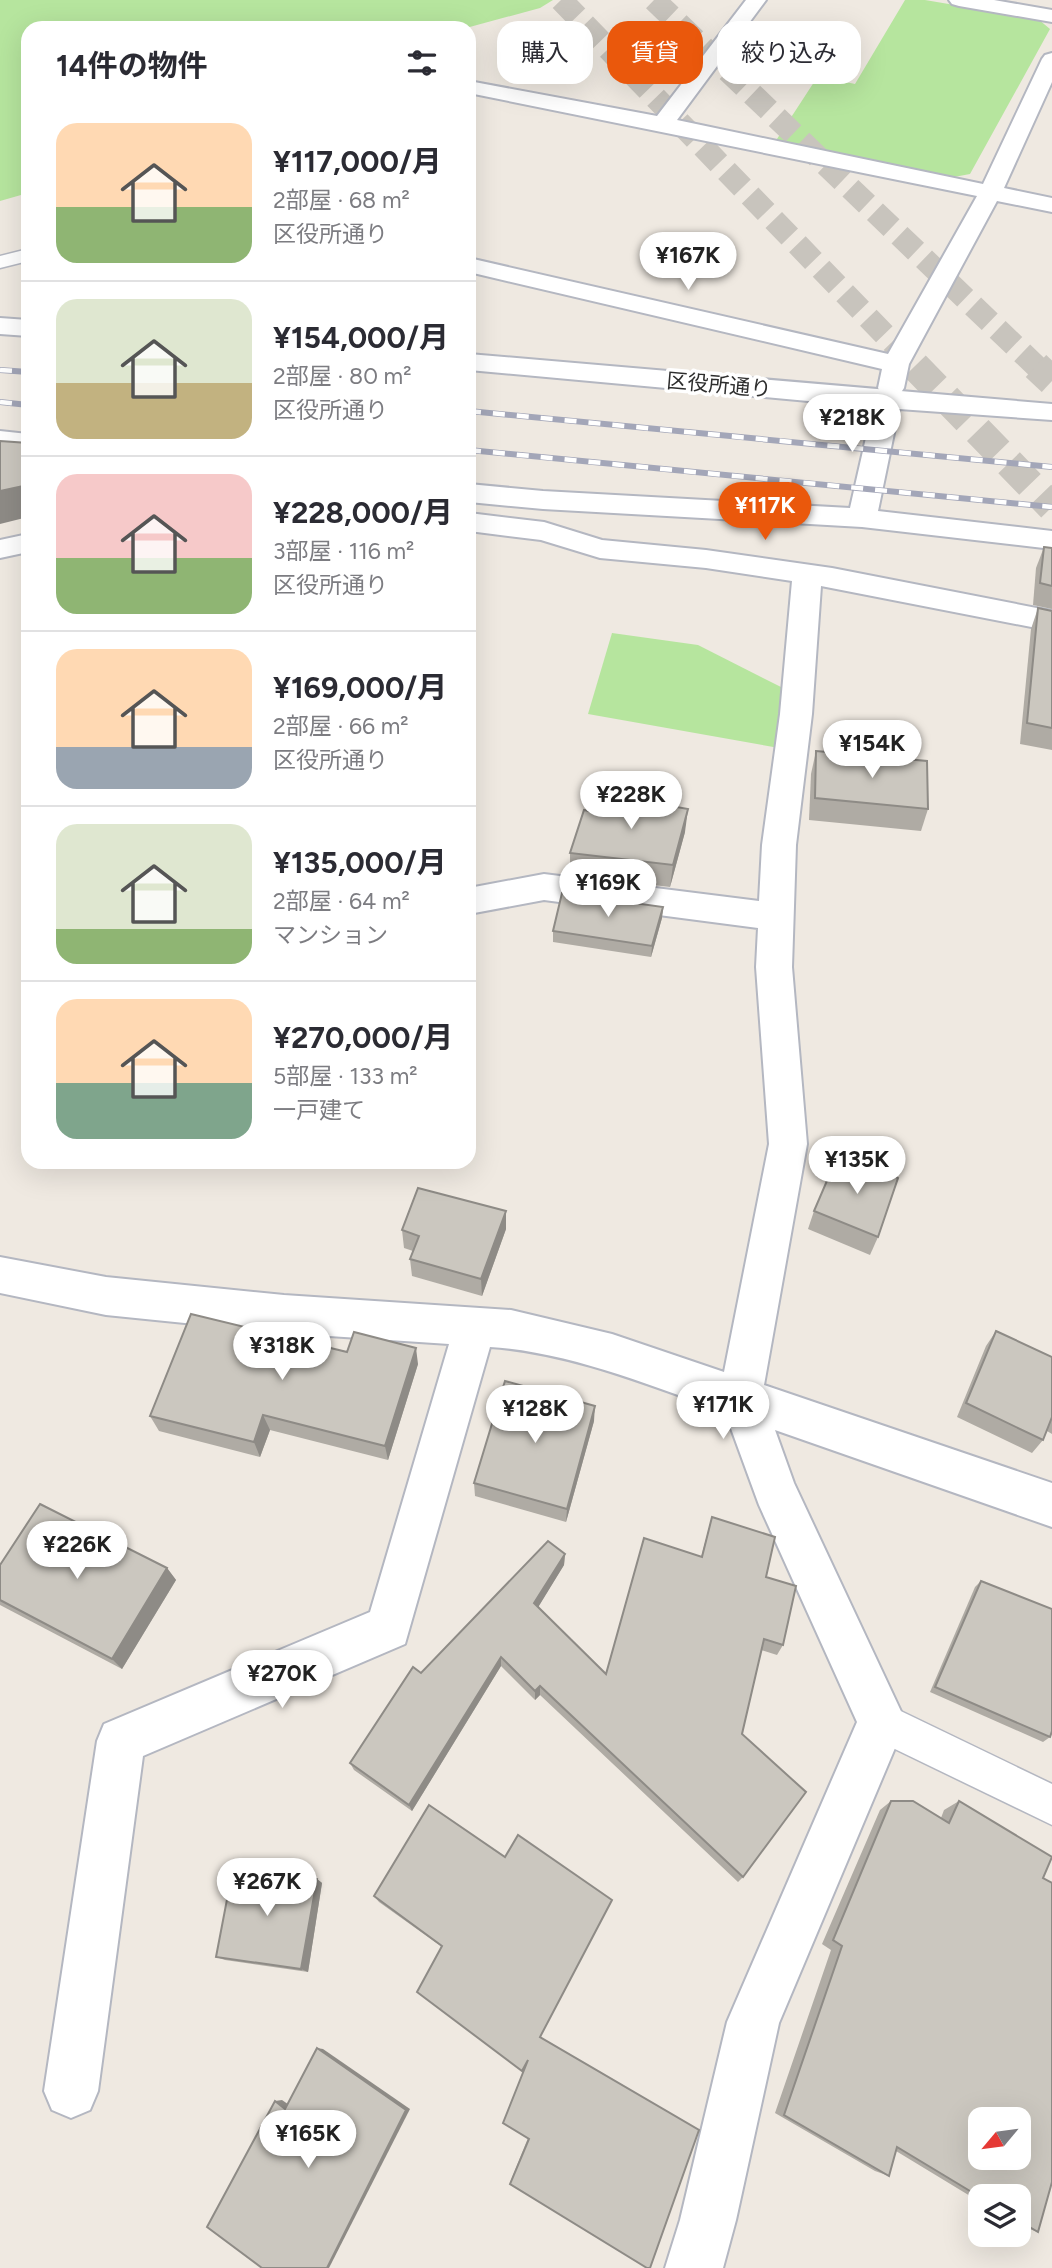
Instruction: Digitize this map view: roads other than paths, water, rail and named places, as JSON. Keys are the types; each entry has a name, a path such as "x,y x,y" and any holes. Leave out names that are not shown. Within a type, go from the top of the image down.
{"street":[{"path":"663,124 756,0"},
{"path":"959,0 1052,16"},
{"path":"862,518 896,364 990,193 1052,59"},
{"path":"476,88 663,124 1052,205"},
{"path":"476,267 896,364"},
{"path":"0,326 21,328"},
{"name":"区役所通り","path":"476,363 1052,412"},
{"path":"0,439 21,442"},
{"path":"476,494 542,500 862,518 1052,540"},
{"path":"542,500 544,531"},
{"path":"476,523 544,531 600,549 706,559 807,575 1052,621"},
{"path":"0,549 21,544"},
{"path":"694,2268 708,2220 753,2022 882,1722 775,1490 741,1398 788,1144 774,967 779,845 796,714 807,575"},
{"path":"476,900 544,887 776,916"},
{"path":"0,1275 106,1296 284,1314 511,1329 612,1353 1052,1505"},
{"path":"71,2091 121,1741 389,1628 475,1326"}],"lane":[{"path":"0,262 21,257"},
{"path":"882,1722 1052,1805"}],"tunnel":[{"path":"561,0 917,368"},
{"path":"654,0 1038,368"},
{"path":"915,366 1052,507"},
{"path":"1036,366 1052,381"}],"railway":[{"path":"0,370 21,372"},
{"path":"0,402 21,404"},
{"path":"476,412 1052,467"},
{"path":"476,451 1052,507"}]}
